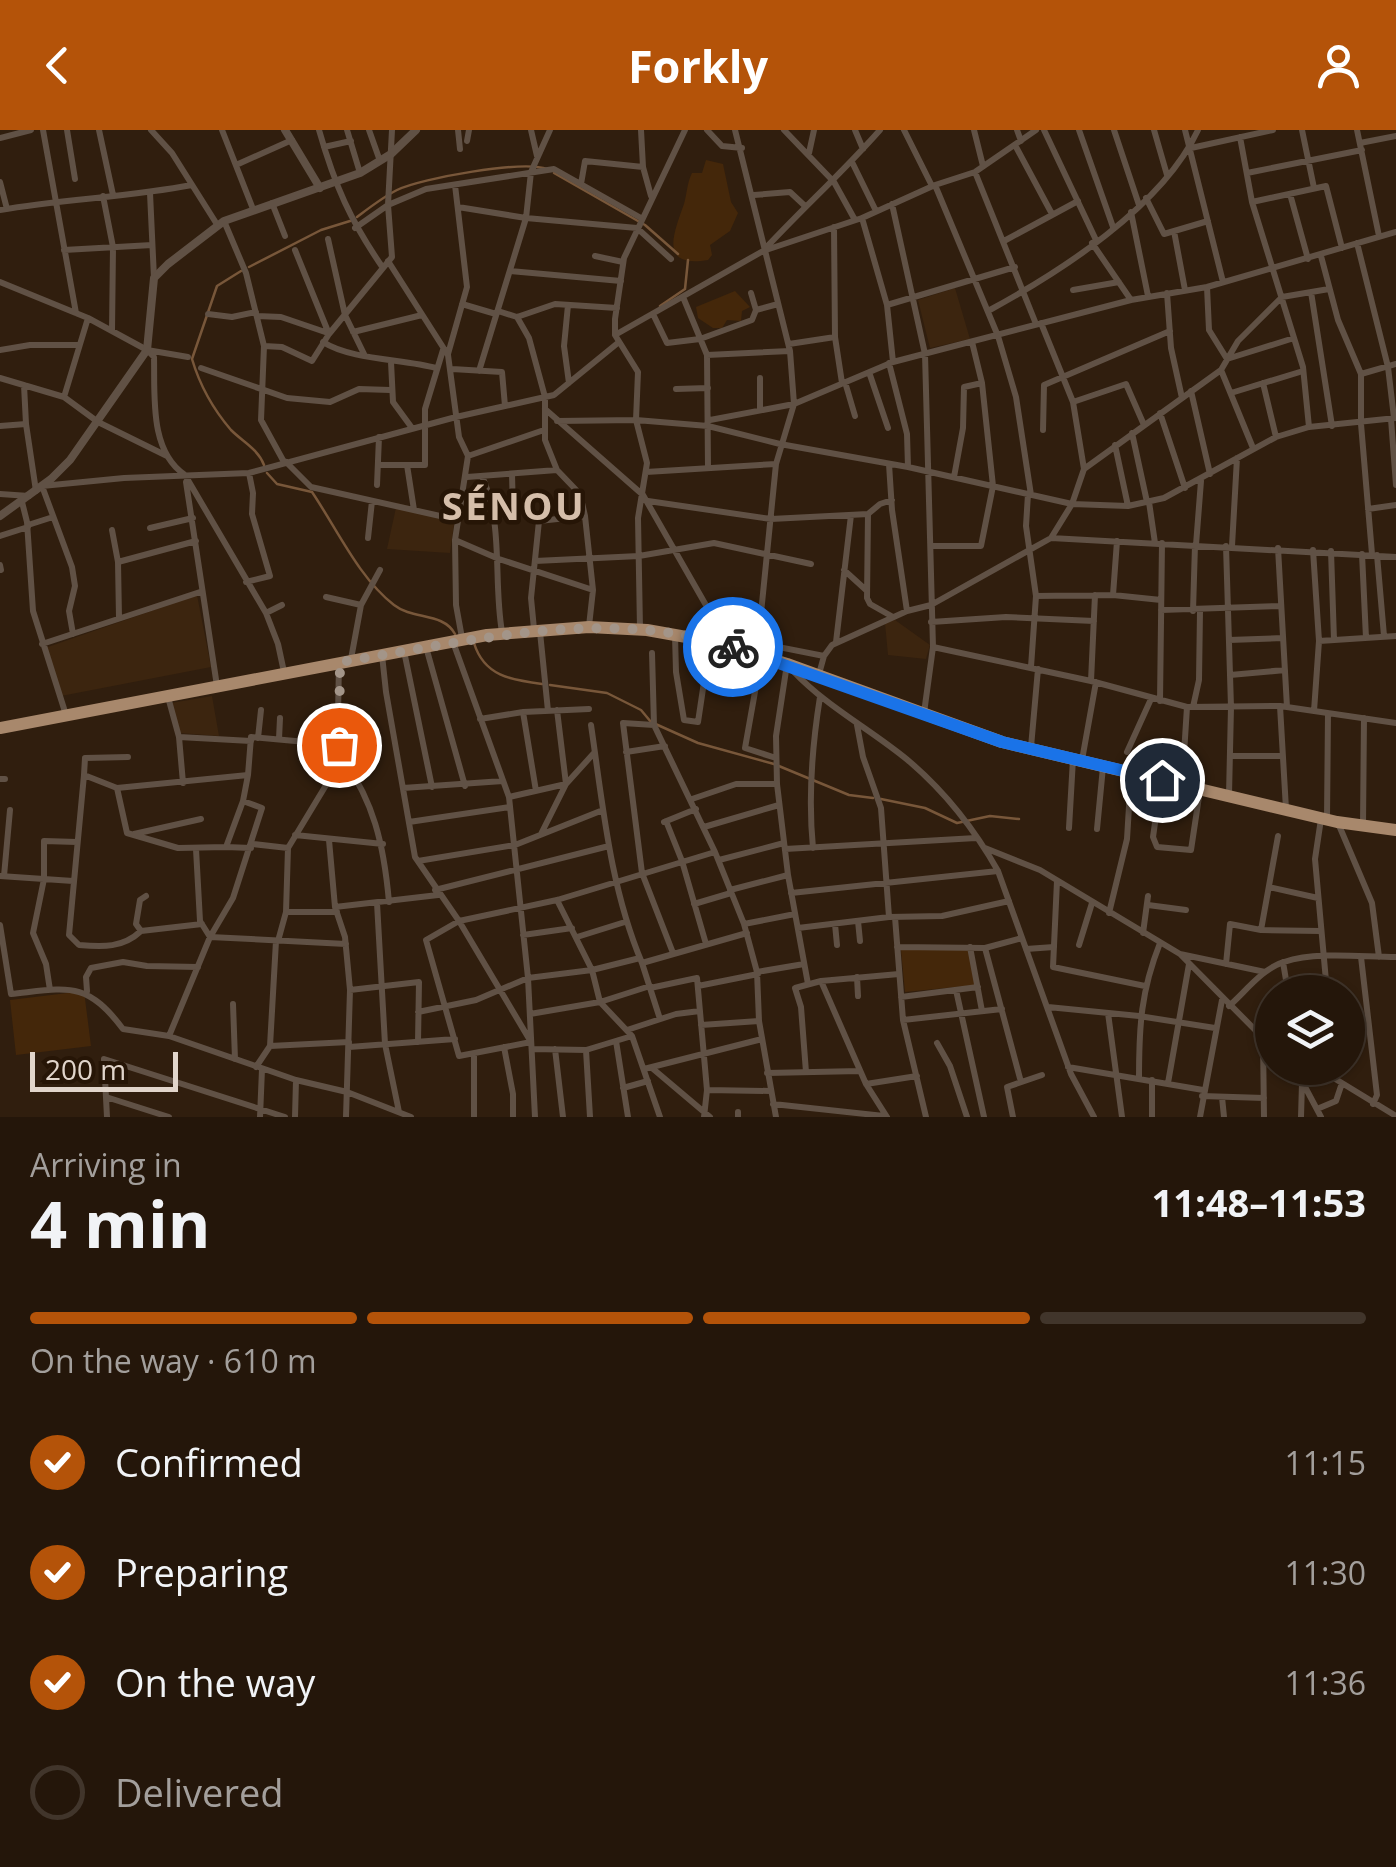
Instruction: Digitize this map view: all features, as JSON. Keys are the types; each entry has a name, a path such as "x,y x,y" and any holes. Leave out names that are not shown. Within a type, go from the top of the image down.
{"highway":[{"path":"0,728 502,634 537,629 640,629 759,651 818,676 1031,750 1328,820 1396,830"}],"street":[{"path":"0,138 32,130"},
{"path":"42,130 76,313"},
{"path":"68,130 75,179"},
{"path":"99,130 113,195"},
{"path":"151,130 236,243 264,346 261,420 285,462 311,488 458,520"},
{"path":"222,130 253,209"},
{"path":"285,130 320,188"},
{"path":"319,130 335,183 355,228 422,315 452,369 459,438 468,456 456,540 458,642 510,807 528,978 535,1117"},
{"path":"347,130 360,173"},
{"path":"369,130 380,161"},
{"path":"264,346 282,347 312,362 392,256 388,205 392,130"},
{"path":"154,278 221,223 360,173 391,154 416,130"},
{"path":"458,130 460,149"},
{"path":"467,141 469,130"},
{"path":"531,130 538,157"},
{"path":"479,370 526,218 531,172 550,130"},
{"path":"641,130 643,167 651,197"},
{"path":"640,629 638,518 645,498 647,463 636,420 638,372 617,338 616,308 623,262 684,130"},
{"path":"707,130 722,146 742,148"},
{"path":"736,130 790,347 794,404 776,464 759,651 744,748 776,763"},
{"path":"784,130 834,182 859,219 887,306 891,363 907,434 908,467"},
{"path":"808,154 814,130"},
{"path":"855,130 863,150"},
{"path":"764,252 880,130"},
{"path":"904,130 975,280 998,336 1016,397 1030,494 1026,526 1036,596 1031,750"},
{"path":"974,130 983,166"},
{"path":"1017,130 1018,143 1052,214"},
{"path":"0,494 249,473 456,416 554,395 617,338 764,252 975,172 1036,130"},
{"path":"1044,130 1094,241 1130,300"},
{"path":"1079,130 1113,227"},
{"path":"1114,130 1139,205"},
{"path":"1154,130 1167,175"},
{"path":"1185,130 1223,282"},
{"path":"988,312 1047,279 1132,212 1190,148 1198,130"},
{"path":"1190,148 1273,130"},
{"path":"1302,130 1314,188"},
{"path":"1358,130 1379,236"},
{"path":"1240,137 1252,202 1303,371 1308,427"},
{"path":"1246,173 1309,162 1395,139"},
{"path":"236,165 292,140"},
{"path":"324,146 351,142"},
{"path":"581,184 584,161 643,167"},
{"path":"852,162 876,211"},
{"path":"355,228 388,205 426,190 554,169 641,218"},
{"path":"818,676 824,656 836,643 907,611 931,605 1052,538 1072,504 1084,470 1073,402 1064,374 975,172"},
{"path":"0,182 4,210 55,200 150,193 192,185"},
{"path":"378,465 425,465 424,425 436,368 467,287 455,185"},
{"path":"1252,202 1326,186 1342,248"},
{"path":"754,195 790,192 805,206"},
{"path":"0,516 70,460 147,350 154,278 150,193"},
{"path":"1290,194 1308,259"},
{"path":"104,196 112,247 112,331"},
{"path":"1146,198 1164,234 1208,221"},
{"path":"1004,240 1078,201"},
{"path":"272,203 285,236"},
{"path":"892,204 925,354 932,647 924,714"},
{"path":"458,207 636,228 671,259"},
{"path":"1132,212 1148,296"},
{"path":"834,227 834,337 855,416"},
{"path":"1174,231 1186,290"},
{"path":"709,423 794,404 891,363 1130,300 1207,287 1396,232"},
{"path":"328,239 345,315 364,354"},
{"path":"1356,242 1392,365 1396,484"},
{"path":"64,250 152,245"},
{"path":"295,250 330,334"},
{"path":"595,256 623,262"},
{"path":"1321,256 1338,320 1361,374 1360,424 1384,636"},
{"path":"887,306 1015,267"},
{"path":"510,271 620,281"},
{"path":"0,282 88,318 147,350 188,357"},
{"path":"1073,290 1119,282"},
{"path":"1207,287 1208,330 1227,359"},
{"path":"1084,470 1222,370 1238,340 1282,297 1329,289"},
{"path":"1311,292 1332,426"},
{"path":"653,314 665,342 700,339 752,320 756,310 750,293"},
{"path":"1167,293 1182,398"},
{"path":"684,296 706,355 708,468"},
{"path":"462,304 517,317 556,304 616,308"},
{"path":"756,310 778,304"},
{"path":"568,305 564,346 568,383"},
{"path":"208,314 282,317 330,334"},
{"path":"354,332 422,315"},
{"path":"517,317 529,338 545,397 544,430 557,470 580,494 592,590 589,628"},
{"path":"64,396 88,318"},
{"path":"1043,430 1042,388 1064,374 1170,331"},
{"path":"706,355 790,347 834,337"},
{"path":"1227,359 1294,338"},
{"path":"324,342 332,348 390,362 415,362 436,368"},
{"path":"930,546 981,546 993,486 982,383 972,342"},
{"path":"0,350 30,345 79,345"},
{"path":"147,350 154,358 157,421 168,457"},
{"path":"390,362 393,402 412,428"},
{"path":"1361,374 1392,365"},
{"path":"201,368 287,398 330,402 359,389 390,390"},
{"path":"452,369 502,372 505,406"},
{"path":"1222,370 1254,448"},
{"path":"1231,393 1303,371"},
{"path":"869,372 888,428"},
{"path":"760,378 760,410"},
{"path":"0,379 64,396 98,422 168,457 185,476 266,613 284,674"},
{"path":"954,477 963,428 964,388 982,383"},
{"path":"1264,383 1276,437"},
{"path":"1073,402 1126,384 1144,425"},
{"path":"24,385 32,494 28,526 33,610 66,715"},
{"path":"676,388 708,388"},
{"path":"1191,392 1210,474"},
{"path":"544,408 645,498 715,621 715,642 698,722 684,720 676,672 676,634"},
{"path":"1160,413 1185,488"},
{"path":"557,420 709,423 780,444 908,467 1072,504 1128,506 1185,488 1276,437 1308,427 1394,418"},
{"path":"0,426 26,424"},
{"path":"468,456 544,430"},
{"path":"1132,433 1158,543 1160,701"},
{"path":"377,485 379,436"},
{"path":"1116,445 1128,506"},
{"path":"1229,796 1229,546 1237,457"},
{"path":"646,472 776,464"},
{"path":"890,464 907,611"},
{"path":"407,465 414,510"},
{"path":"467,477 557,470"},
{"path":"246,582 270,576 252,514 254,493 249,473"},
{"path":"512,474 513,512"},
{"path":"185,476 217,686"},
{"path":"482,476 490,495 499,560 498,610 502,634"},
{"path":"1182,785 1190,707 1199,680 1196,545 1201,480"},
{"path":"32,494 53,517 72,567 75,586 69,611 73,634"},
{"path":"645,498 771,519 868,514 892,500"},
{"path":"368,538 372,501"},
{"path":"1368,509 1396,505"},
{"path":"868,514 870,604 893,618"},
{"path":"836,643 851,515"},
{"path":"566,784 531,598 539,521 585,516"},
{"path":"0,536 53,517"},
{"path":"150,528 193,518"},
{"path":"112,530 118,562 118,618"},
{"path":"1052,538 1396,557"},
{"path":"456,540 499,560 592,590"},
{"path":"118,562 196,541"},
{"path":"1113,595 1117,541"},
{"path":"535,561 640,556 714,543 811,564"},
{"path":"1278,548 1285,670 1286,810"},
{"path":"1313,550 1319,641 1314,711"},
{"path":"1331,551 1334,640"},
{"path":"1362,554 1366,638"},
{"path":"260,1113 259,1068 270,1046 277,941 286,912 288,848 331,780 339,750 345,662 361,605 380,570"},
{"path":"844,570 867,590"},
{"path":"42,644 200,592"},
{"path":"1036,596 1113,595 1161,600"},
{"path":"1068,828 1077,760 1094,682 1095,596"},
{"path":"326,597 361,605"},
{"path":"266,613 282,606"},
{"path":"1161,610 1281,606"},
{"path":"932,622 1006,617 1094,621"},
{"path":"1319,641 1396,636"},
{"path":"1229,640 1283,638"},
{"path":"426,647 465,786"},
{"path":"932,647 1190,707 1283,706 1396,723"},
{"path":"404,650 432,787"},
{"path":"759,651 824,656"},
{"path":"652,653 654,726 717,856 758,973 759,1021 776,1117"},
{"path":"382,654 418,861 501,988 531,1046"},
{"path":"787,664 820,697 911,763 954,807 985,848 998,871 1068,1067 1094,1117"},
{"path":"787,664 776,736 777,784 788,875 808,984"},
{"path":"1230,675 1285,670"},
{"path":"168,696 179,737 183,783"},
{"path":"813,848 810,818 820,697"},
{"path":"1127,752 1151,698"},
{"path":"480,718 589,709"},
{"path":"226,847 243,800 261,710"},
{"path":"524,712 536,791"},
{"path":"1325,975 1315,858 1328,820 1328,713"},
{"path":"279,740 280,718"},
{"path":"1363,825 1364,718"},
{"path":"654,726 623,723 642,872 673,952"},
{"path":"857,724 863,757 881,808 903,1020 926,1117"},
{"path":"591,725 614,881 660,1020"},
{"path":"179,737 279,740 339,750 371,808 383,844 389,902"},
{"path":"626,752 665,746"},
{"path":"541,835 566,784 595,752"},
{"path":"1230,756 1283,756"},
{"path":"128,757 85,758 68,928 73,942 110,946 132,940 141,931 202,924"},
{"path":"1098,829 1103,766"},
{"path":"1109,913 1127,839 1131,773"},
{"path":"84,775 118,788 248,775"},
{"path":"403,788 465,786 502,780"},
{"path":"1162,780 1153,837 1157,847 1191,850 1200,789"},
{"path":"508,797 566,784"},
{"path":"692,799 736,784 777,784"},
{"path":"118,788 125,832 178,848 288,848"},
{"path":"170,1036 252,846 262,808 243,800"},
{"path":"704,828 780,805"},
{"path":"410,822 510,807"},
{"path":"696,809 664,822 682,862 706,944"},
{"path":"10,810 2,876 73,880"},
{"path":"418,861 515,845 604,810"},
{"path":"131,834 202,819"},
{"path":"1328,820 1372,902 1380,957"},
{"path":"294,835 383,844"},
{"path":"1261,930 1278,836"},
{"path":"700,1011 660,1020 586,1050 504,1047 459,1056 426,940 459,921 557,900 682,862 784,846 813,848 976,838"},
{"path":"330,840 336,909 346,944 350,990 346,1117"},
{"path":"50,990 46,964 33,933 44,878 44,841 77,842"},
{"path":"286,912 389,902 609,846"},
{"path":"985,848 1040,870 1180,954 1266,972"},
{"path":"196,849 202,924 210,937"},
{"path":"791,893 998,871"},
{"path":"694,904 788,875"},
{"path":"1057,881 1053,967 1145,986"},
{"path":"1268,887 1318,898"},
{"path":"141,931 136,924 140,900 146,896"},
{"path":"557,900 592,970 600,1002 630,1033 647,1068 660,1117"},
{"path":"1143,933 1148,900 1186,910"},
{"path":"798,928 942,916 1008,901"},
{"path":"377,903 386,1044 396,1114"},
{"path":"1079,945 1092,903"},
{"path":"418,1012 476,1000 528,978 641,961 795,914"},
{"path":"858,921 860,941"},
{"path":"577,937 625,922"},
{"path":"835,924 837,946"},
{"path":"1226,964 1230,924 1261,930 1320,930"},
{"path":"0,925 11,994 86,992 110,1011 123,1029 170,1036 296,1080 347,1092 412,1117"},
{"path":"524,935 572,928"},
{"path":"210,937 346,944"},
{"path":"897,947 985,948 1022,938"},
{"path":"1139,1078 1139,1016 1160,943"},
{"path":"1026,949 1054,947"},
{"path":"970,948 982,1012"},
{"path":"985,948 1021,1082"},
{"path":"1180,954 1255,1031"},
{"path":"1229,1006 1283,962 1396,956"},
{"path":"1361,957 1377,1095 1373,1104"},
{"path":"86,992 86,977 91,968 123,962 198,966"},
{"path":"1283,962 1285,975"},
{"path":"698,986 804,964"},
{"path":"1168,1083 1189,964"},
{"path":"806,1072 801,1007 794,988 900,974"},
{"path":"530,1014 600,1002 697,978 706,1114"},
{"path":"857,978 858,996"},
{"path":"350,990 419,982 418,1042"},
{"path":"820,982 866,1084 886,1116"},
{"path":"901,996 978,988"},
{"path":"956,990 984,1117"},
{"path":"1200,1117 1222,999"},
{"path":"233,1004 235,1059"},
{"path":"1047,1007 1215,1028"},
{"path":"903,1020 1002,1009"},
{"path":"1108,1013 1122,1117"},
{"path":"701,1025 759,1021"},
{"path":"647,1068 762,1039"},
{"path":"270,1046 454,1040"},
{"path":"616,1041 628,1117"},
{"path":"937,1043 950,1066 967,1117"},
{"path":"504,1047 513,1117"},
{"path":"555,1050 563,1117"},
{"path":"586,1050 590,1117"},
{"path":"474,1053 474,1117"},
{"path":"107,1117 104,1059 260,1113 286,1117"},
{"path":"1068,1067 1168,1083 1222,1097 1264,1098"},
{"path":"647,1068 706,1114"},
{"path":"767,1072 860,1070"},
{"path":"1013,1117 1007,1087 1042,1075"},
{"path":"866,1084 917,1076"},
{"path":"295,1117 296,1080"},
{"path":"624,1088 648,1080"},
{"path":"1141,1117 1151,1115 1152,1080"},
{"path":"1264,1085 1264,1117"},
{"path":"1301,1117 1302,1085"},
{"path":"1304,1085 1319,1113 1336,1101 1341,1085"},
{"path":"1345,1085 1392,1115"},
{"path":"707,1090 770,1091"},
{"path":"106,1097 170,1117"},
{"path":"1222,1097 1224,1117"},
{"path":"774,1104 886,1116"},
{"path":"803,1107 804,1117"}],"shaded area":[{"path":"706,160 723,164 731,202 738,213 730,231 710,245 712,255 708,260 692,261 676,254 674,237 690,177 692,173 702,173"},
{"path":"955,288 970,339 930,348 918,300"},
{"path":"735,291 750,307 742,311 741,321 727,320 722,328 713,328 698,318 696,307"},
{"path":"397,503 455,517 450,553 387,549"},
{"path":"197,595 211,667 61,696 45,648"},
{"path":"895,620 930,645 926,659 888,655 885,623"},
{"path":"212,696 219,736 179,733 171,703"},
{"path":"969,949 976,985 905,992 901,950"},
{"path":"84,991 91,1046 16,1055 10,1000"}],"waterway":[{"path":"357,217 397,190 428,180 517,167 547,169"},
{"path":"554,173 645,225 678,254"},
{"path":"249,267 321,230 350,221"},
{"path":"660,306 685,289 688,260"},
{"path":"241,271 217,286 192,359 218,414 264,465"},
{"path":"267,473 277,484 312,492 359,567 381,594 402,610 443,622 455,634"},
{"path":"474,643 484,663 500,674 542,684"},
{"path":"550,685 607,693 641,710 651,722 698,743 774,764 849,795 873,798"},
{"path":"881,799 925,808 957,823 990,816 1019,819"}],"way so far":[{"path":"339,745 340,662 540,629 647,630 733,647"}],"district":[{"name":"SÉNOU","path":"514,505"}],"route":[{"path":"733,647 1002,742 1162,780"}]}
